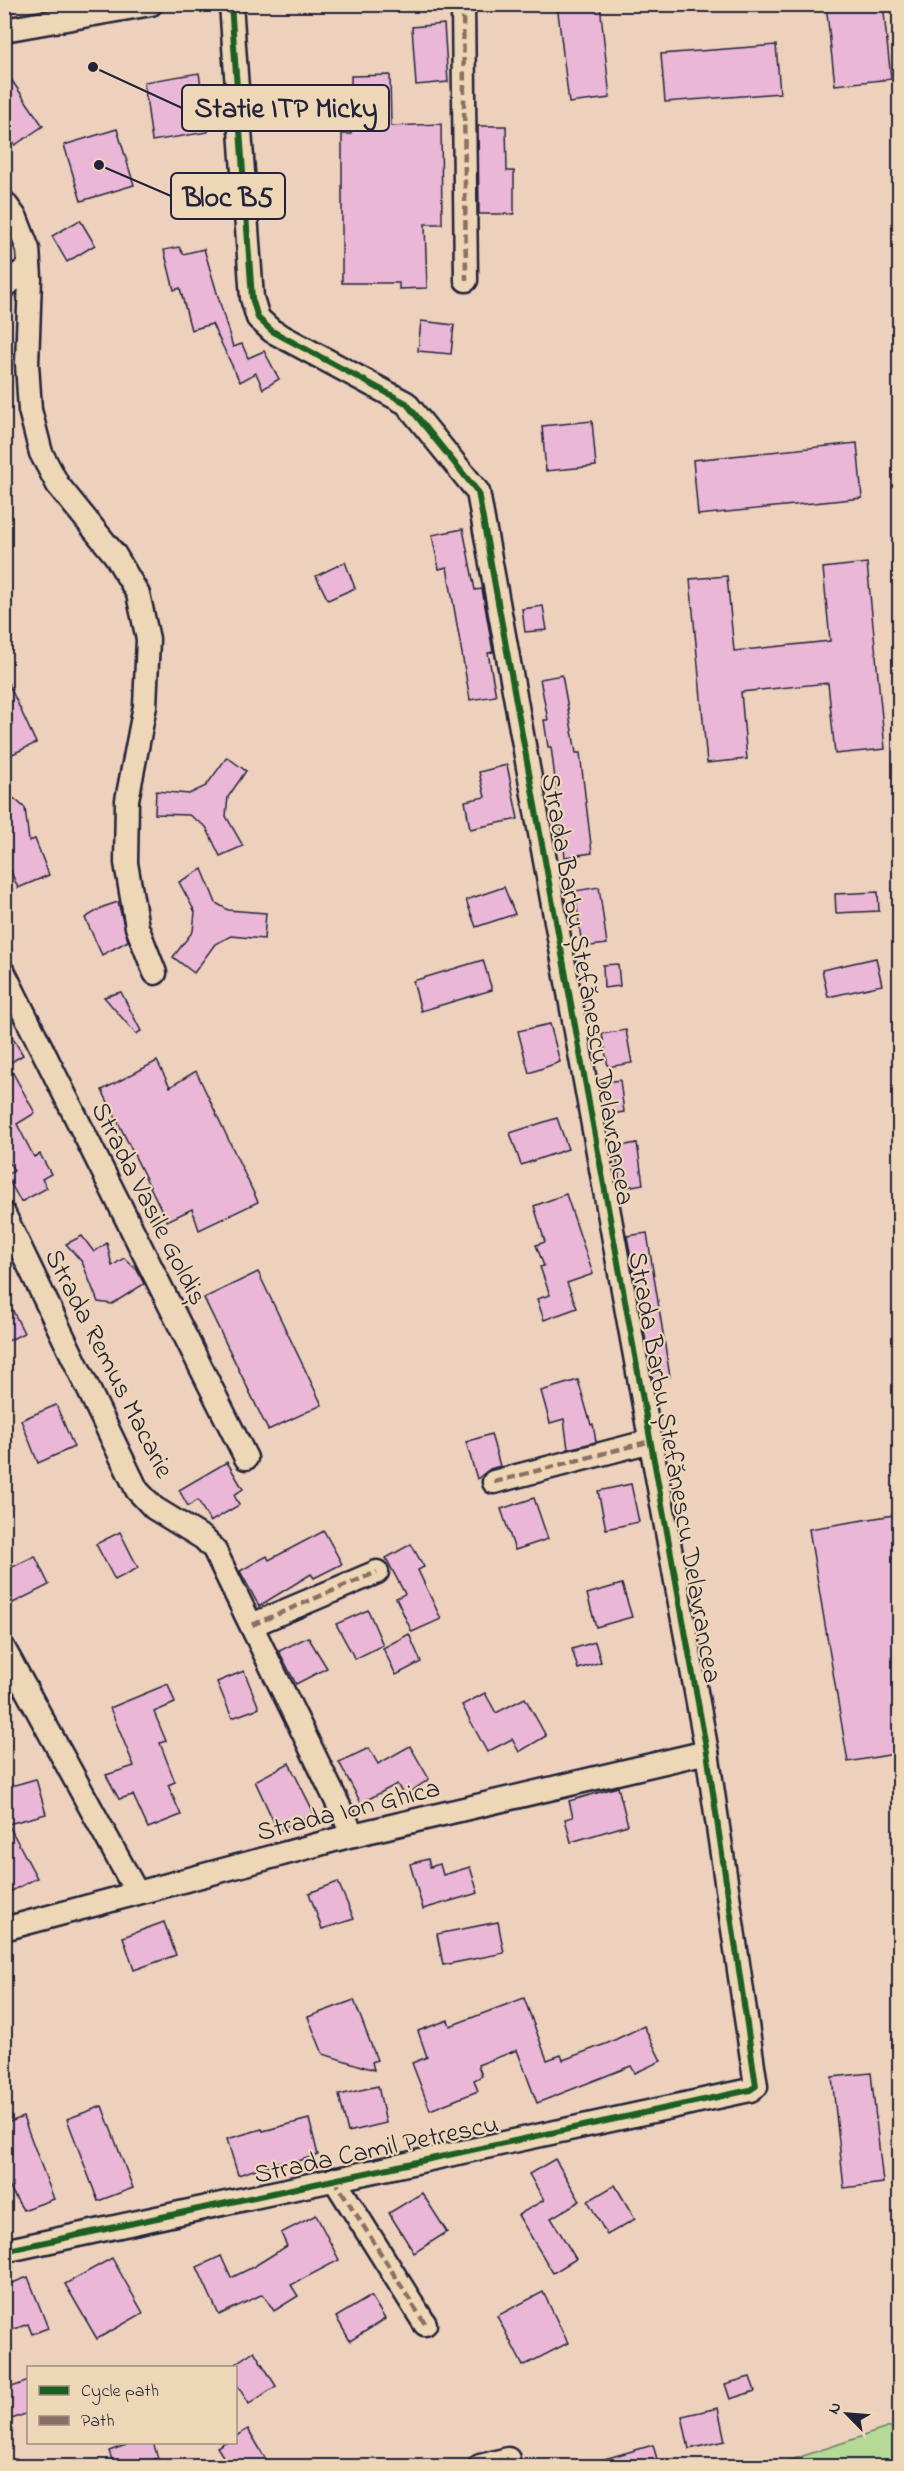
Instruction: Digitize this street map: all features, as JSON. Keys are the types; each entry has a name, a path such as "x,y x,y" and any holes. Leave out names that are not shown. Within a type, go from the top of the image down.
{"street":[{"path":"4,30 152,4"},
{"name":"Strada Barbu Ștefănescu Delavrancea","path":"231,4 252,298 258,318 272,331 406,403 478,492 707,1752 756,2086"},
{"path":"463,4 466,280"},
{"path":"4,202 16,218 28,249 27,364 30,410 41,453 58,485 115,555 138,594 148,639 145,706 127,800 126,863 138,927 155,973"},
{"path":"4,287 29,266"},
{"name":"Strada Vasile Goldiș","path":"4,973 246,1458"},
{"name":"Strada Remus Macarie","path":"4,1214 137,1490 154,1508 214,1548 353,1835"},
{"path":"494,1482 651,1442"},
{"path":"252,1625 377,1572"},
{"path":"4,1649 137,1893"},
{"name":"Strada Ion Ghica","path":"4,1929 353,1835 707,1752"},
{"name":"Strada Camil Petrescu","path":"4,2251 750,2090 756,2086"},
{"path":"334,2179 425,2324"},
{"path":"480,2466 508,2459"}],"green space":[{"path":"899,2424 899,2466 773,2466"}],"building":[{"path":"557,4 600,4 610,98 569,103"},
{"path":"826,4 883,4 891,79 835,85"},
{"path":"444,24 448,82 416,85 412,27"},
{"path":"776,45 780,93 665,102 661,54"},
{"path":"4,69 43,126 15,145 4,130"},
{"path":"199,73 208,132 152,141 144,82"},
{"path":"390,75 391,126 441,124 442,224 425,224 427,288 399,289 399,283 342,283 342,134 351,134 351,76"},
{"path":"478,126 506,126 507,171 514,171 514,214 479,214"},
{"path":"117,129 134,185 81,201 64,145"},
{"path":"80,220 95,245 67,262 52,236"},
{"path":"179,247 183,254 204,249 233,347 242,344 248,358 264,351 279,379 263,389 256,373 240,382 212,324 191,330 180,288 174,290 164,250"},
{"path":"421,321 454,325 451,354 418,351"},
{"path":"592,421 596,466 546,471 542,426"},
{"path":"857,443 862,498 698,515 693,460"},
{"path":"463,529 475,590 482,589 493,652 488,653 496,696 470,700 447,567 439,569 432,535"},
{"path":"345,562 355,588 328,600 316,576"},
{"path":"867,563 885,749 835,754 828,683 741,692 747,759 707,763 690,579 727,576 734,651 830,641 823,568"},
{"path":"543,606 547,630 525,632 522,609"},
{"path":"4,674 36,743 4,758"},
{"path":"562,675 576,753 580,753 592,853 565,857 551,747 548,747 544,720 548,720 540,679"},
{"path":"227,757 246,771 228,797 226,816 243,846 220,856 206,827 189,815 155,814 156,791 189,794 206,786"},
{"path":"507,765 518,819 470,829 465,801 485,797 479,772"},
{"path":"4,790 25,808 29,841 35,839 49,875 18,888 4,855"},
{"path":"202,869 216,903 228,910 266,913 264,939 231,936 215,944 194,973 173,957 193,931 195,912 179,882"},
{"path":"504,887 515,914 476,927 466,900"},
{"path":"599,887 607,944 582,947 575,891"},
{"path":"878,892 879,911 836,913 835,894"},
{"path":"118,902 128,941 102,955 85,918 103,907"},
{"path":"876,958 882,985 828,997 822,970"},
{"path":"483,960 492,990 421,1011 413,981"},
{"path":"618,964 620,986 604,988 603,965"},
{"path":"121,992 141,1031 136,1034 104,997"},
{"path":"4,1023 23,1055 8,1064 35,1113 17,1124 34,1157 40,1154 51,1174 42,1179 47,1188 21,1202 6,1175 14,1171 4,1153"},
{"path":"550,1024 560,1062 529,1073 518,1031"},
{"path":"626,1030 632,1063 608,1067 602,1034"},
{"path":"157,1061 170,1087 196,1071 258,1202 199,1230 192,1209 167,1221 102,1090"},
{"path":"620,1080 624,1112 605,1115 599,1083"},
{"path":"557,1118 568,1149 521,1165 510,1133"},
{"path":"637,1143 643,1184 621,1188 615,1147"},
{"path":"566,1194 593,1274 567,1283 577,1308 544,1320 537,1299 550,1295 540,1267 544,1266 536,1245 545,1242 534,1206"},
{"path":"647,1233 670,1377 653,1381 627,1236"},
{"path":"82,1236 94,1252 107,1243 112,1266 124,1258 137,1270 144,1284 112,1304 98,1302 82,1262 66,1244"},
{"path":"258,1272 322,1405 268,1430 204,1298"},
{"path":"4,1293 24,1333 4,1343"},
{"path":"578,1380 591,1425 593,1424 596,1442 568,1449 564,1419 550,1423 541,1391"},
{"path":"56,1405 74,1447 38,1463 21,1420"},
{"path":"491,1434 500,1466 490,1469 477,1479 466,1442"},
{"path":"227,1462 243,1489 234,1495 239,1505 210,1522 198,1500 188,1506 179,1490"},
{"path":"631,1484 639,1522 606,1529 598,1491"},
{"path":"534,1498 548,1539 515,1550 501,1509"},
{"path":"900,1514 900,1753 848,1762 809,1529"},
{"path":"324,1531 342,1564 314,1578 311,1574 259,1606 240,1571 267,1556 269,1560"},
{"path":"120,1532 138,1568 115,1580 96,1544"},
{"path":"411,1544 424,1567 418,1570 441,1619 412,1632 396,1598 405,1594 386,1558"},
{"path":"35,1556 49,1585 9,1605 4,1596 4,1571"},
{"path":"622,1584 632,1617 596,1627 587,1594"},
{"path":"368,1610 383,1645 355,1659 336,1624"},
{"path":"409,1634 421,1662 396,1675 383,1648"},
{"path":"308,1637 327,1668 296,1684 279,1651"},
{"path":"595,1642 601,1662 578,1669 572,1649"},
{"path":"244,1671 259,1708 232,1718 217,1682"},
{"path":"168,1684 175,1703 154,1712 166,1741 160,1743 175,1782 168,1785 181,1815 148,1828 133,1795 119,1799 106,1775 134,1766 110,1708"},
{"path":"485,1693 496,1713 525,1698 546,1736 519,1752 512,1739 487,1752 462,1705"},
{"path":"410,1746 429,1779 404,1796 397,1784 361,1803 339,1762 369,1748 378,1764"},
{"path":"289,1763 314,1813 278,1831 255,1781"},
{"path":"36,1779 46,1814 8,1824 37,1878 4,1895 4,1788"},
{"path":"618,1787 628,1825 571,1842 565,1819 573,1817 569,1801"},
{"path":"428,1859 430,1867 440,1864 443,1875 470,1867 478,1893 423,1909 410,1864"},
{"path":"338,1882 354,1919 322,1929 309,1893"},
{"path":"164,1922 176,1955 134,1970 123,1937"},
{"path":"498,1922 504,1953 443,1965 437,1934"},
{"path":"524,1998 547,2060 561,2055 563,2060 644,2026 661,2061 635,2073 631,2066 537,2103 517,2050 478,2065 482,2076 474,2080 478,2091 430,2110 412,2063 427,2057 418,2031 448,2020 450,2026"},
{"path":"354,2000 377,2060 372,2062 374,2070 323,2054 308,2017"},
{"path":"871,2073 883,2183 844,2188 832,2077"},
{"path":"378,2086 386,2123 348,2132 339,2095"},
{"path":"102,2106 133,2188 98,2201 67,2119"},
{"path":"23,2117 54,2199 23,2210 4,2178 4,2124"},
{"path":"309,2119 318,2155 283,2165 282,2161 238,2175 227,2139"},
{"path":"555,2159 580,2201 551,2218 576,2259 553,2273 518,2215 544,2200 529,2174"},
{"path":"615,2185 635,2219 607,2235 588,2201"},
{"path":"422,2193 447,2232 414,2253 389,2213"},
{"path":"316,2215 339,2260 291,2285 298,2296 274,2311 263,2294 219,2315 197,2267 221,2256 231,2278 287,2246 281,2233"},
{"path":"112,2258 143,2313 97,2339 65,2284"},
{"path":"28,2277 48,2328 32,2334 28,2324 4,2333 4,2286"},
{"path":"543,2292 568,2343 523,2366 497,2316"},
{"path":"371,2296 385,2319 350,2341 336,2317"},
{"path":"254,2351 276,2386 249,2404 237,2385 236,2363"},
{"path":"750,2377 755,2391 730,2399 725,2384"},
{"path":"27,2381 27,2413 4,2422 4,2390"},
{"path":"718,2408 725,2441 689,2449 682,2416"},
{"path":"248,2429 270,2466 229,2466 217,2447 222,2444 237,2444 237,2435"},
{"path":"154,2444 158,2458 133,2466 114,2466 109,2451 126,2445"},
{"path":"653,2445 659,2466 595,2466 594,2462"}],"marked path":[{"path":"463,4 466,280"},
{"path":"494,1482 651,1441"},
{"path":"252,1625 377,1572"},
{"path":"334,2179 425,2324"},
{"path":"480,2466 508,2459"}],"cycle path":[{"path":"4,2251 750,2090 756,2086 707,1752 478,492 406,403 272,331 258,318 252,298 231,4"}],"place":[{"name":"Statie ITP Micky","path":"93,67"},
{"name":"Bloc B5","path":"99,165"}]}
